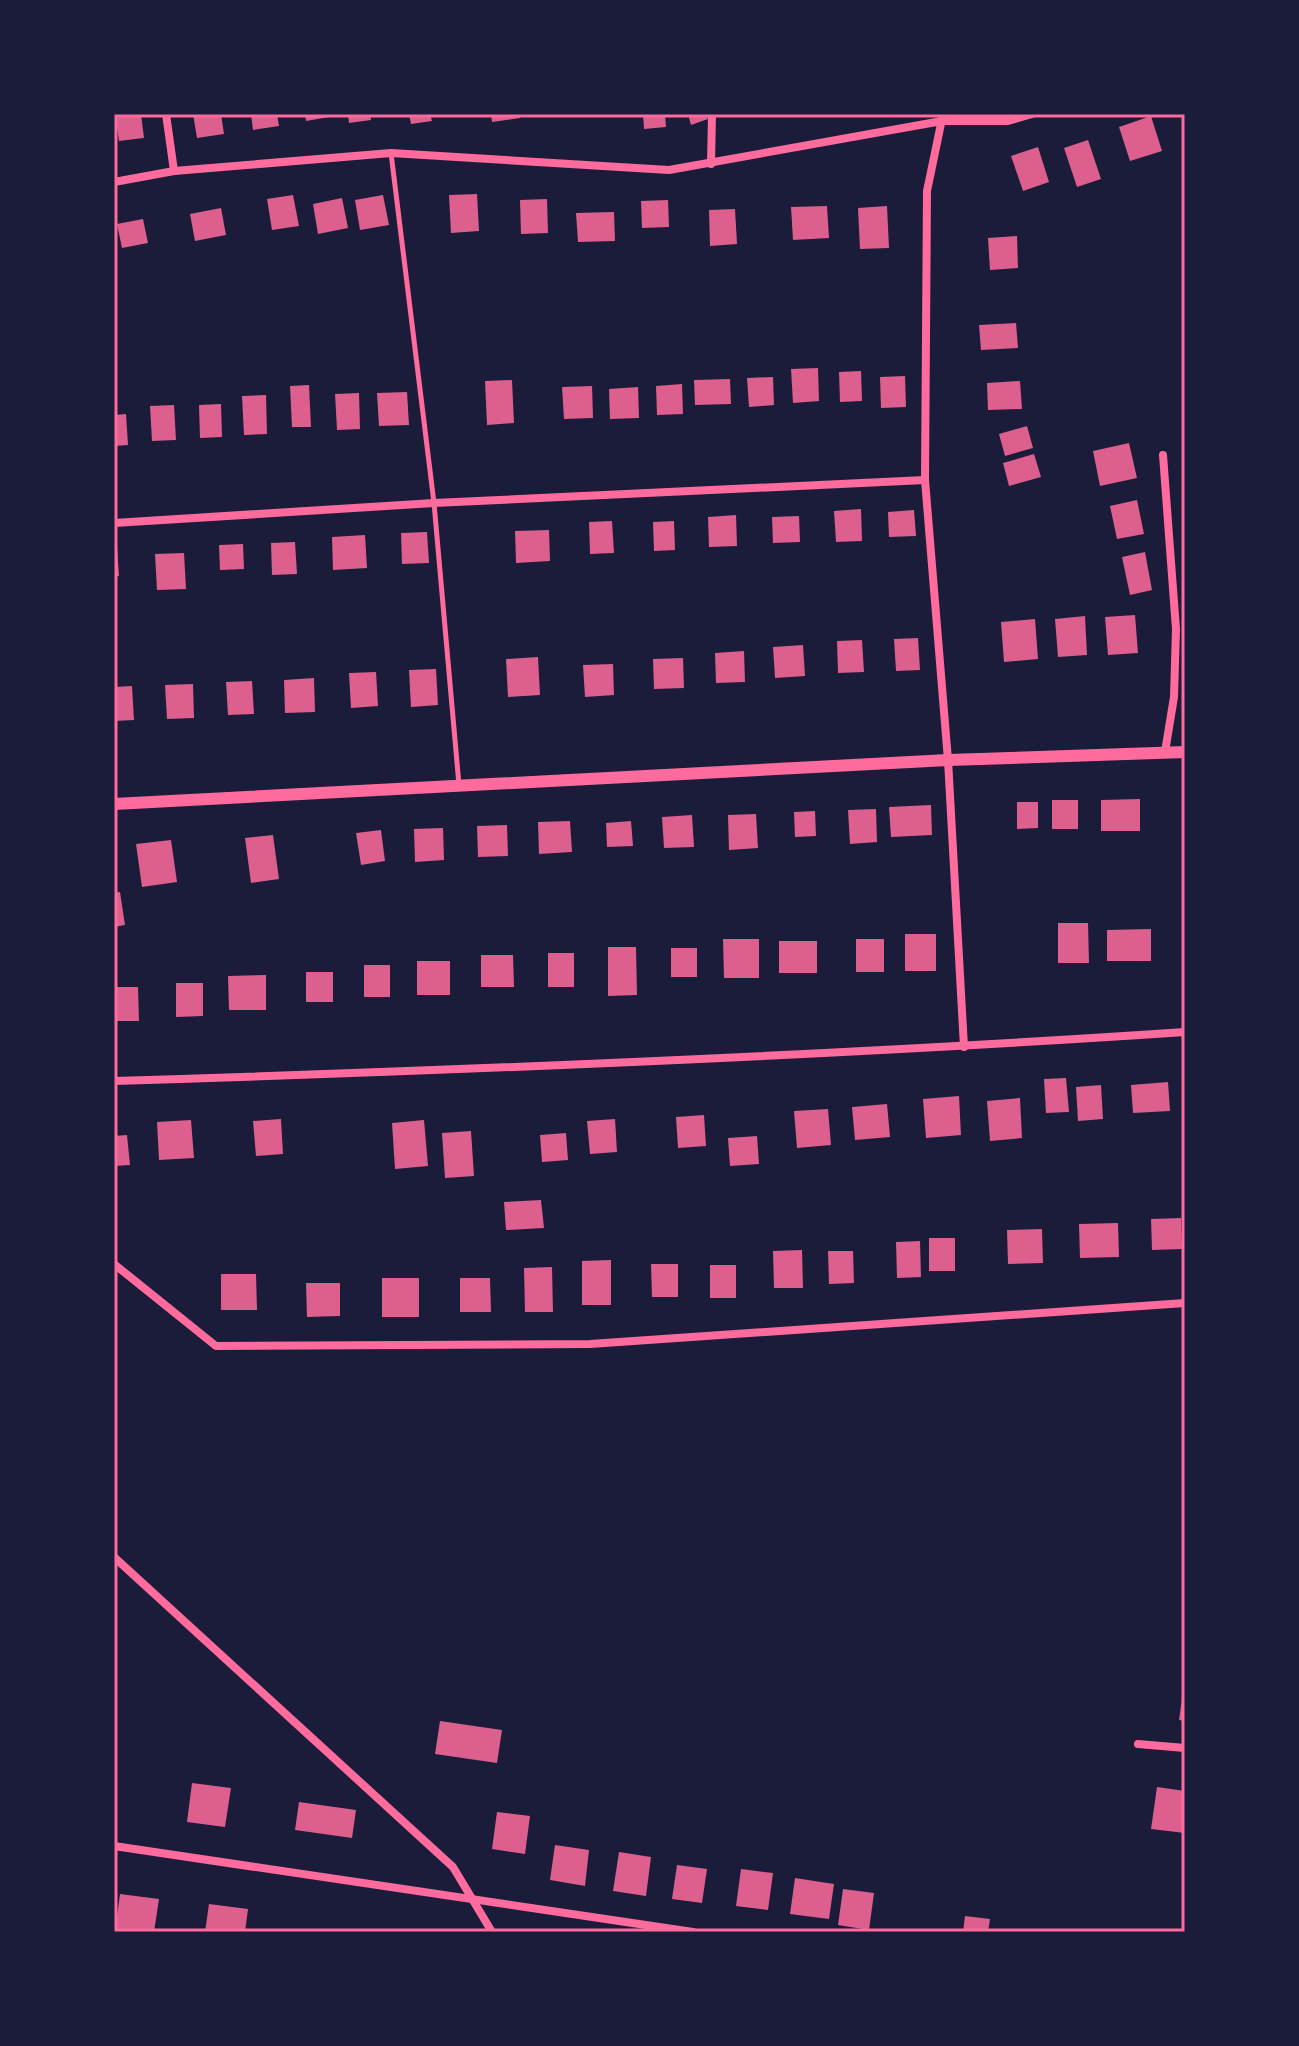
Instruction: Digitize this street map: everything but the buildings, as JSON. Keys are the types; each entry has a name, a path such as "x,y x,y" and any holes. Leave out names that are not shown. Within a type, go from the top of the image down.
{"street":[{"path":"166,114 174,171"},
{"path":"711,164 712,114"},
{"path":"114,182 174,171 391,153 669,170 943,117 1008,121 1032,114"},
{"path":"943,117 927,191 925,480 948,760 964,1047"},
{"path":"1163,455 1176,629 1174,697 1165,752"},
{"path":"114,523 434,503 925,480"},
{"path":"114,804 948,760 1185,752"},
{"path":"114,1081 326,1075 964,1047 1185,1032"},
{"path":"114,1264 216,1346 590,1344 1185,1303"},
{"path":"114,1557 453,1867 492,1932"},
{"path":"1138,1744 1185,1748"},
{"path":"114,1846 693,1932"}],"lane":[{"path":"391,153 434,503 459,786"}]}
